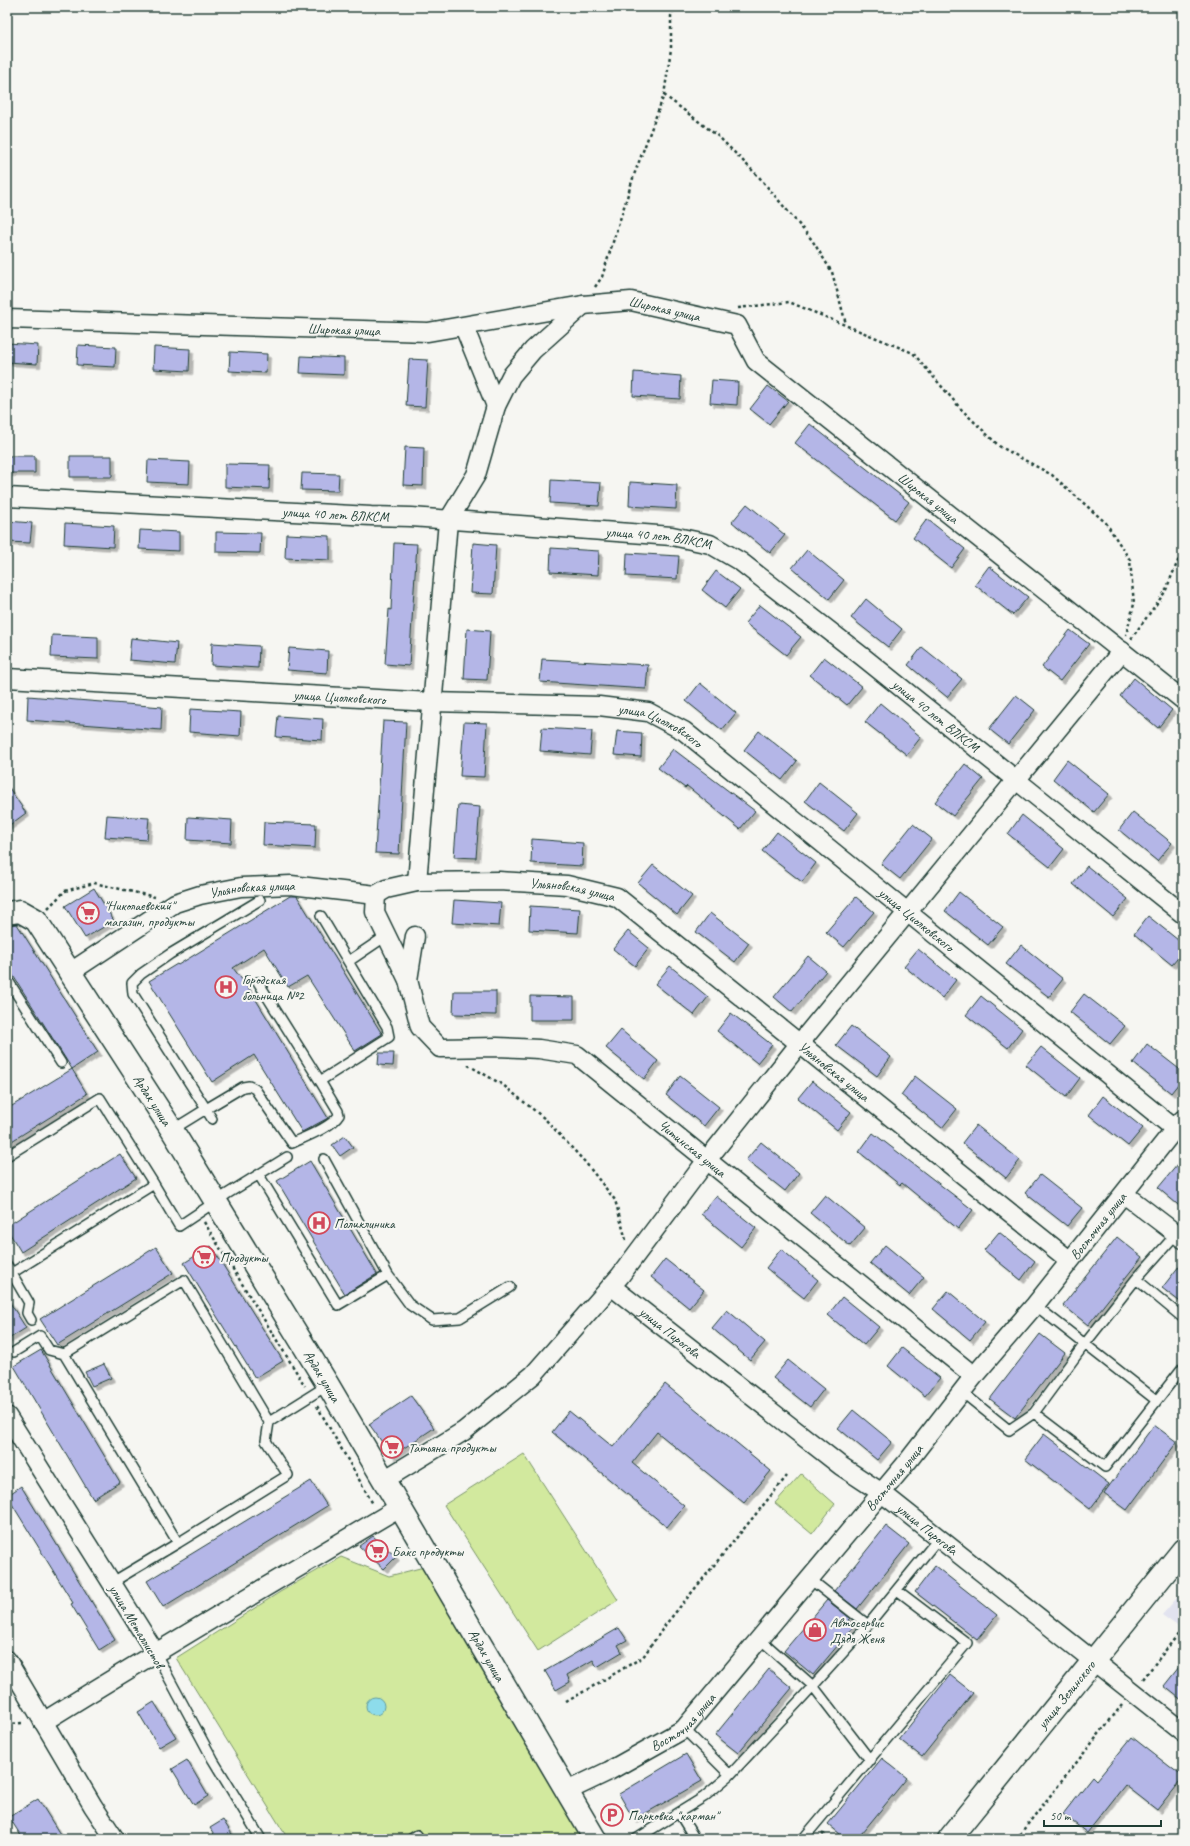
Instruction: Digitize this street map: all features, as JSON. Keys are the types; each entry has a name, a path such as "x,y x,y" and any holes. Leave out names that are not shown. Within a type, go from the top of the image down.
{"street":[{"name":"Широкая улица","path":"7,319 428,332 464,327 583,305 631,301 737,324 756,361 1183,700"},
{"path":"417,882 431,702 448,521 476,475 496,406 511,376 533,350 583,305"},
{"path":"464,327 496,406"},
{"name":"улица 40 лет ВЛКСМ","path":"7,497 411,517 448,521 672,536 710,544 741,562 863,656 1183,914"},
{"path":"384,1480 464,1431 533,1375 629,1264 707,1160 800,1044 1122,651"},
{"name":"улица Циолковского","path":"7,678 431,702 600,706 648,712 684,731 908,913 1179,1124"},
{"name":"Ульяновская улица","path":"69,973 175,903 200,895 241,887 283,885 376,895 386,889 417,882 499,881 567,885 617,897 1069,1260"},
{"path":"376,895 375,912 408,980"},
{"path":"7,913 20,911 36,920"},
{"name":"Ардак улица","path":"36,920 172,1130 207,1207 319,1390 384,1480 595,1839"},
{"path":"408,980 415,936"},
{"name":"Читинская улица","path":"408,980 420,1026 440,1048 497,1047 539,1049 577,1055 974,1376"},
{"name":"Восточная улица","path":"567,1791 610,1771 684,1729 882,1493 974,1376 1035,1305 1069,1260 1124,1194 1179,1124"},
{"path":"1124,1194 1181,1233"},
{"name":"улица Пирогова","path":"611,1286 841,1466 882,1493 938,1539 1183,1732"},
{"name":"улица Металлистов","path":"7,1416 155,1652"},
{"path":"43,1722 155,1652 194,1631 400,1507"},
{"name":"улица Зелинского","path":"948,1839 1183,1550"},
{"path":"7,1660 93,1806 115,1839"}],"lane":[{"path":"212,1119 133,994 132,983 141,974 170,954 260,900"},
{"path":"320,1081 389,1037 387,1027 349,960 321,916"},
{"path":"349,960 386,936"},
{"path":"8,981 62,1063"},
{"path":"172,1130 243,1087 249,1086 255,1089 292,1143 316,1132 337,1119 339,1115 338,1111 258,982"},
{"path":"7,1156 100,1098 179,1226 287,1157"},
{"path":"324,1159 388,1275 410,1306 432,1320 460,1318 510,1287"},
{"path":"259,1175 338,1305 388,1275"},
{"path":"31,1320 27,1312 29,1303 9,1269 154,1184"},
{"path":"962,1392 1009,1430 1034,1413 1084,1345 1136,1279 1181,1233"},
{"path":"1136,1279 1183,1318"},
{"path":"64,1354 184,1280 269,1422 266,1441 288,1475 111,1583"},
{"path":"1035,1305 1084,1345 1156,1400"},
{"path":"14,1352 40,1336 49,1350 64,1354 178,1543"},
{"path":"1034,1413 1105,1467 1183,1367"},
{"path":"269,1422 319,1390"},
{"path":"636,1839 704,1797 730,1775 868,1625 938,1539"},
{"path":"810,1579 868,1625"},
{"path":"804,1839 967,1643 897,1590"},
{"path":"760,1639 813,1686 870,1760"},
{"name":"улица Металлистов","path":"155,1652 213,1760 262,1839"},
{"path":"684,1729 730,1775"},
{"path":"679,1813 695,1839"},
{"path":"411,1839 417,1835 419,1839"}],"path":[{"path":"583,305 602,277 634,175 664,95 670,49 671,16 674,7"},
{"path":"664,95 719,137 759,177 812,240 832,272 846,324"},
{"path":"736,308 789,302 846,324 913,353 961,409 999,446 1052,475 1106,523 1130,560 1134,604 1122,651"},
{"path":"1122,651 1165,592 1183,548"},
{"path":"36,920 65,890 94,883 136,892 175,903"},
{"path":"465,1063 503,1085 545,1119 586,1162 615,1200 625,1235 629,1264"},
{"path":"207,1207 319,1390 382,1518"},
{"path":"566,1702 643,1657 666,1624 787,1476"},
{"path":"1016,1839 1183,1628"}],"shaded area":[{"path":"1183,1591 1183,1630 1162,1615"}],"green space":[{"path":"524,1454 618,1600 538,1651 444,1505"},
{"path":"801,1474 835,1504 812,1534 775,1503"},
{"path":"341,1557 389,1576 424,1567 584,1839 288,1839 176,1658 280,1592"}],"water":[{"path":"375,1697 381,1700 384,1706 381,1712 375,1715 369,1712 366,1706 369,1700"}],"building":[{"path":"7,343 38,345 37,364 7,362"},
{"path":"78,345 116,347 115,367 77,365"},
{"path":"154,347 190,349 189,371 153,369"},
{"path":"230,352 267,354 266,373 229,371"},
{"path":"301,356 344,358 344,375 300,373"},
{"path":"409,359 428,360 425,407 406,406"},
{"path":"634,372 681,376 680,399 633,396"},
{"path":"712,380 738,382 737,405 710,403"},
{"path":"768,386 788,401 769,424 750,409"},
{"path":"810,424 909,502 895,520 795,443"},
{"path":"405,447 424,448 423,486 403,485"},
{"path":"7,456 35,456 35,473 7,473"},
{"path":"70,456 112,456 112,477 70,477"},
{"path":"148,460 190,462 189,484 147,482"},
{"path":"225,464 270,465 269,489 225,487"},
{"path":"302,473 339,474 338,491 301,490"},
{"path":"551,480 601,483 599,506 550,503"},
{"path":"630,482 677,485 676,509 629,506"},
{"path":"747,504 785,535 770,553 732,522"},
{"path":"927,519 965,549 951,568 913,538"},
{"path":"7,521 32,523 30,543 7,542"},
{"path":"65,523 114,526 113,547 64,544"},
{"path":"140,530 179,532 179,551 139,549"},
{"path":"216,532 261,533 260,553 216,552"},
{"path":"286,534 330,536 330,560 285,558"},
{"path":"394,543 417,544 409,666 385,664 389,609 391,610"},
{"path":"473,543 496,545 493,594 470,593"},
{"path":"551,548 599,551 598,575 550,572"},
{"path":"807,550 844,580 829,599 792,568"},
{"path":"627,553 679,556 677,579 626,576"},
{"path":"989,566 1028,597 1013,615 975,585"},
{"path":"716,571 740,589 725,608 702,590"},
{"path":"866,599 902,629 888,647 851,618"},
{"path":"760,605 801,637 786,655 745,623"},
{"path":"467,629 490,631 487,680 464,679"},
{"path":"1070,630 1089,644 1060,681 1042,667"},
{"path":"52,635 98,637 98,659 51,657"},
{"path":"131,638 177,643 175,664 129,660"},
{"path":"212,643 259,646 258,668 211,665"},
{"path":"922,647 962,679 947,697 908,665"},
{"path":"289,648 328,651 327,673 287,670"},
{"path":"824,657 862,687 847,705 810,675"},
{"path":"542,659 648,665 646,689 540,682"},
{"path":"1134,678 1172,710 1158,728 1120,696"},
{"path":"700,683 736,713 722,730 686,701"},
{"path":"1016,695 1035,710 1008,744 989,729"},
{"path":"28,696 162,707 161,730 27,720"},
{"path":"880,703 921,737 907,755 865,722"},
{"path":"190,709 241,712 240,736 189,732"},
{"path":"278,716 323,719 322,740 276,737"},
{"path":"383,721 406,722 399,854 375,853"},
{"path":"464,722 487,723 484,777 460,776"},
{"path":"542,728 592,731 590,755 540,751"},
{"path":"617,731 642,733 641,757 614,755"},
{"path":"759,731 797,761 782,780 744,750"},
{"path":"673,749 755,811 740,829 687,786 685,788 658,768"},
{"path":"1067,760 1109,794 1094,812 1053,779"},
{"path":"965,764 983,779 953,816 935,802"},
{"path":"819,782 858,813 844,831 805,801"},
{"path":"7,785 26,813 7,827"},
{"path":"458,805 480,807 476,858 454,857"},
{"path":"1133,812 1172,843 1157,861 1119,830"},
{"path":"107,815 149,818 147,840 105,837"},
{"path":"1022,815 1064,849 1050,867 1008,834"},
{"path":"188,817 232,820 231,843 187,840"},
{"path":"264,822 316,824 315,848 263,845"},
{"path":"913,824 932,839 900,879 881,864"},
{"path":"777,832 816,863 802,882 762,851"},
{"path":"532,839 583,843 582,866 531,863"},
{"path":"653,865 692,896 677,915 638,883"},
{"path":"1087,866 1128,899 1113,917 1073,884"},
{"path":"94,888 114,921 85,938 65,906"},
{"path":"959,892 1003,927 988,945 945,911"},
{"path":"290,896 297,896 382,1034 355,1051 307,976 288,987 264,948 233,968 250,990 328,1118 302,1132 254,1055 212,1082 149,981 177,964 178,965"},
{"path":"856,897 874,912 844,947 826,932"},
{"path":"454,900 501,903 499,926 452,923"},
{"path":"530,906 580,909 578,933 529,930"},
{"path":"710,913 749,943 735,962 696,932"},
{"path":"1148,916 1183,944 1183,952 1172,965 1134,934"},
{"path":"17,924 98,1052 72,1069 7,966 7,925"},
{"path":"628,931 649,948 635,966 613,949"},
{"path":"1021,945 1063,979 1049,997 1006,964"},
{"path":"918,949 956,980 942,998 904,966"},
{"path":"808,956 826,971 792,1012 774,997"},
{"path":"670,966 708,997 694,1015 655,984"},
{"path":"454,991 496,991 496,1015 453,1014"},
{"path":"1084,994 1125,1026 1110,1044 1070,1012"},
{"path":"530,996 574,997 574,1020 530,1020"},
{"path":"981,996 1022,1029 1008,1048 966,1015"},
{"path":"731,1013 772,1045 757,1063 717,1031"},
{"path":"851,1026 891,1057 877,1076 836,1045"},
{"path":"621,1030 658,1061 644,1079 606,1048"},
{"path":"1147,1044 1183,1072 1183,1078 1171,1093 1133,1063"},
{"path":"1041,1047 1080,1078 1066,1097 1026,1065"},
{"path":"379,1053 394,1053 393,1066 378,1065"},
{"path":"72,1069 87,1094 7,1144 7,1109"},
{"path":"680,1076 719,1107 704,1126 666,1095"},
{"path":"915,1076 957,1109 942,1128 901,1095"},
{"path":"812,1081 851,1112 837,1130 798,1098"},
{"path":"1103,1096 1143,1128 1128,1146 1089,1115"},
{"path":"976,1125 1020,1160 1006,1178 962,1143"},
{"path":"873,1133 973,1210 958,1229 902,1183 900,1185 859,1152"},
{"path":"345,1136 353,1147 340,1156 332,1145"},
{"path":"761,1142 799,1173 785,1191 746,1160"},
{"path":"120,1154 136,1178 21,1252 7,1229 7,1226"},
{"path":"1183,1158 1183,1209 1158,1188"},
{"path":"310,1161 377,1274 345,1294 277,1181"},
{"path":"1040,1175 1082,1208 1067,1226 1025,1193"},
{"path":"825,1195 865,1228 850,1246 810,1213"},
{"path":"716,1196 756,1228 741,1247 701,1214"},
{"path":"999,1232 1035,1261 1021,1280 984,1250"},
{"path":"1117,1237 1142,1257 1088,1325 1063,1305"},
{"path":"885,1245 924,1277 909,1295 870,1263"},
{"path":"211,1246 283,1361 255,1378 184,1263"},
{"path":"156,1247 173,1273 57,1345 40,1319"},
{"path":"781,1249 818,1280 804,1298 766,1268"},
{"path":"665,1259 704,1290 689,1308 651,1277"},
{"path":"1183,1261 1183,1304 1162,1288"},
{"path":"948,1291 985,1322 970,1340 933,1309"},
{"path":"842,1297 879,1327 864,1345 828,1315"},
{"path":"7,1298 26,1328 7,1340"},
{"path":"727,1310 765,1342 750,1360 712,1328"},
{"path":"1040,1334 1065,1353 1015,1418 990,1399"},
{"path":"902,1348 940,1378 925,1396 888,1366"},
{"path":"41,1350 120,1482 93,1499 14,1366"},
{"path":"788,1360 824,1389 810,1407 773,1378"},
{"path":"104,1364 111,1378 92,1386 85,1372"},
{"path":"665,1384 771,1471 744,1503 657,1432 632,1463 684,1506 667,1527 552,1432 569,1411 613,1447"},
{"path":"411,1396 434,1428 392,1456 369,1424"},
{"path":"853,1410 892,1442 877,1460 838,1428"},
{"path":"1154,1425 1177,1442 1127,1510 1104,1493"},
{"path":"1044,1434 1109,1484 1090,1509 1025,1459"},
{"path":"311,1481 327,1506 163,1607 147,1581"},
{"path":"21,1486 115,1640 99,1650 71,1604 73,1603 7,1496"},
{"path":"886,1526 909,1544 857,1609 834,1591"},
{"name":"Бакс продукты","path":"373,1536 396,1557 384,1569 359,1546"},
{"path":"935,1566 997,1615 977,1640 915,1592"},
{"path":"827,1600 850,1618 848,1620 854,1626 813,1675 784,1651"},
{"path":"619,1628 627,1640 618,1645 622,1652 597,1667 593,1660 567,1675 570,1682 556,1690 545,1671"},
{"path":"1183,1662 1183,1701 1164,1686"},
{"path":"769,1669 792,1688 738,1753 715,1735"},
{"path":"950,1675 973,1693 922,1757 899,1739"},
{"path":"154,1702 176,1737 159,1747 138,1712"},
{"path":"1132,1737 1183,1777 1157,1810 1125,1785 1087,1833 1063,1814 1093,1776 1097,1780"},
{"path":"686,1754 702,1781 634,1820 619,1794"},
{"path":"882,1758 907,1778 857,1839 846,1839 828,1824"},
{"path":"187,1760 208,1796 194,1805 172,1769"},
{"path":"38,1799 63,1839 23,1839 9,1817"},
{"path":"223,1820 235,1839 217,1839 210,1828"}],"place":[{"name":"\"Николаевский\" магазин, продукты","path":"88,913"},
{"name":"Городская больница №2","path":"226,987"},
{"name":"Поликлиника","path":"319,1223"},
{"name":"Продукты","path":"204,1257"},
{"name":"Татьяна продукты","path":"392,1447"},
{"name":"Бакс продукты","path":"377,1551"},
{"name":"Автосервис Дядя Женя","path":"815,1630"},
{"name":"Парковка \"карман\"","path":"612,1815"}]}
